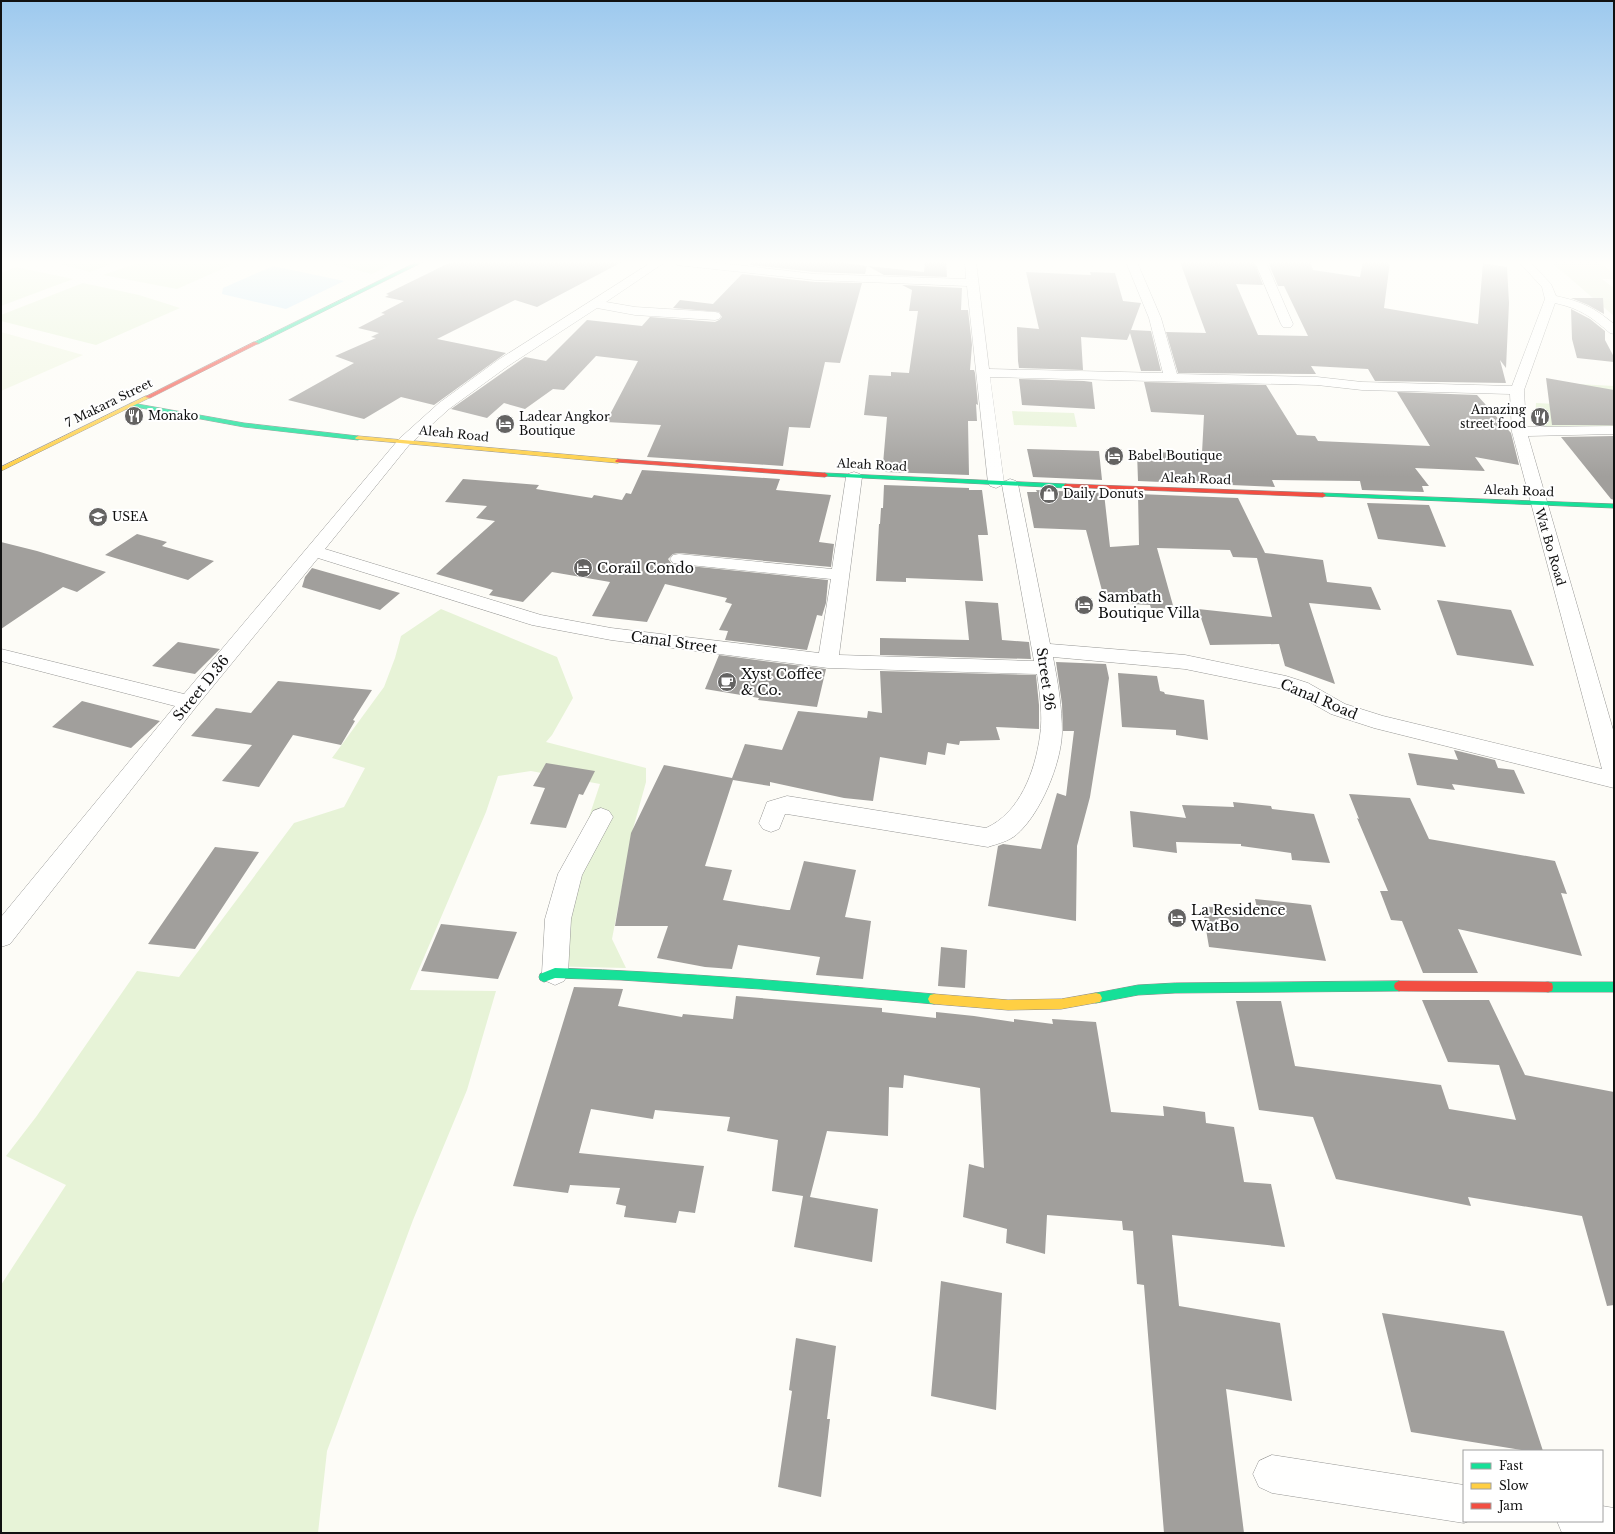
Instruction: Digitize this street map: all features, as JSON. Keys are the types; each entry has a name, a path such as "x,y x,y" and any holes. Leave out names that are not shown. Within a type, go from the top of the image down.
{"street":[{"name":"7 Makara Street","path":"1,469 275,334"},
{"name":"Street D.36","path":"1,936 189,702 404,442 444,406 490,373 550,334"},
{"name":"Street 26","path":"770,823 775,808 787,805 988,838 1007,829 1019,816 1032,797 1046,760 1051,735 1051,705 1044,659 1003,484 983,372 979,334"},
{"path":"1159,334 1171,378"},
{"name":"Wat Bo Road","path":"1538,334 1517,390 1519,432 1614,771"},
{"path":"983,372 1317,381 1362,386 1517,390"},
{"name":"Aleah Road","path":"132,404 252,426 321,435 581,459 854,477 1003,484 1614,506"},
{"path":"1519,432 1614,430"},
{"path":"828,661 854,477"},
{"name":"Canal Street","path":"314,551 539,621 618,635 828,661 1044,659"},
{"path":"679,559 840,575"},
{"path":"1,655 189,702"},
{"name":"Canal Road","path":"1044,659 1185,662 1275,680 1301,688 1338,709 1381,723 1614,780"},
{"path":"601,817 570,874 558,919 549,975 621,975 760,984 1008,1005 1061,1004 1138,990 1175,988 1413,986 1614,987"},
{"path":"1272,1474 1463,1504"},
{"path":"1582,1522 1614,1527"}],"green space":[{"path":"1,334 7,334 83,355 1,391"},
{"path":"51,334 122,334 96,345"},
{"path":"1559,383 1614,386 1614,427 1549,429 1535,423 1536,403 1576,405"},
{"path":"1012,411 1074,413 1077,427 1014,425"},
{"path":"441,609 557,657 573,698 552,735 546,742 646,768 646,782 633,829 612,939 626,968 542,966 570,874 600,784 531,771 498,776 486,812 410,990 496,991 467,1090 413,1220 327,1451 318,1533 1,1533 1,1285 66,1185 6,1156 36,1117 137,971 179,977 294,823 344,807 365,768 332,758 384,687 395,658 401,636"}],"building":[{"path":"378,334 448,334 437,339 506,353 434,405 401,397 364,419 288,400 354,363 335,356 376,338 371,337"},
{"path":"573,334 848,334 840,363 825,362 810,428 789,427 783,466 647,457 661,425 606,422 638,361 596,356 564,390 553,389 525,409 504,403 487,418 451,409 525,357 546,361"},
{"path":"915,334 971,334 972,345 970,370 974,370 975,373 978,405 976,404 977,421 968,421 969,475 885,472 886,464 883,464 887,417 864,415 869,375 891,376 891,372 909,373"},
{"path":"1017,334 1130,334 1127,340 1081,337 1083,370 1019,368"},
{"path":"1130,334 1152,334 1161,371 1141,371"},
{"path":"1166,334 1257,334 1258,335 1308,336 1307,334 1508,334 1506,368 1500,360 1506,383 1375,381 1368,369 1311,366 1316,374 1178,373"},
{"path":"1572,334 1605,334 1605,340 1614,357 1614,362 1577,358"},
{"path":"1546,378 1614,390 1614,425 1552,425"},
{"path":"1019,379 1092,382 1095,409 1022,405"},
{"path":"1144,382 1266,385 1297,435 1315,436 1318,441 1430,446 1397,392 1477,395 1511,433 1519,465 1475,457 1485,471 1415,468 1429,486 1422,486 1424,492 1362,490 1360,481 1272,480 1275,487 1138,481 1137,452 1202,453 1204,415 1151,412"},
{"path":"1614,436 1614,500 1611,499 1561,437"},
{"path":"1027,449 1099,451 1102,480 1033,477"},
{"path":"642,470 780,479 776,490 831,495 819,542 834,544 831,567 679,553 673,554 668,559 672,564 679,565 828,580 826,603 822,616 817,615 807,650 725,640 728,631 719,630 732,604 725,602 727,598 665,584 647,622 592,616 610,582 552,572 523,602 489,595 493,590 436,574 495,521 476,518 487,506 445,502 463,479 539,485 536,489 592,498 594,495 622,500 626,493 631,494"},
{"path":"884,485 969,488 969,490 982,490 988,535 978,535 983,581 906,578 906,582 876,581 879,524 881,508 883,508"},
{"path":"1036,490 1104,493 1110,547 1139,545 1138,494 1238,498 1265,553 1323,560 1327,582 1371,587 1381,610 1309,603 1335,684 1285,666 1279,644 1210,645 1198,609 1272,617 1257,558 1233,557 1230,550 1157,548 1174,609 1151,608 1150,605 1105,602 1086,530 1034,528 1027,492 1037,492"},
{"path":"1367,503 1429,505 1446,547 1378,539"},
{"path":"137,534 167,542 162,546 214,561 188,580 105,555"},
{"path":"1,542 37,551 106,572 77,592 63,587 1,629"},
{"path":"312,568 400,593 380,610 302,587 305,577"},
{"path":"1437,600 1511,610 1534,666 1457,655"},
{"path":"965,601 998,603 1002,640 1029,642 1031,659 880,655 880,638 969,640"},
{"path":"178,642 220,649 195,674 152,666"},
{"path":"719,655 826,669 817,707 758,700 759,698 705,689"},
{"path":"1056,662 1106,664 1109,678 1090,797 1077,846 1076,921 988,906 998,846 1003,844 1041,849 1057,793 1066,796 1074,731 1063,731 1062,704"},
{"path":"880,671 1036,675 1039,705 1039,729 996,727 1000,740 960,741 959,745 947,743 945,755 928,752 926,765 880,757 873,801 844,798 770,782 770,786 733,780 705,866 732,870 723,900 787,910 790,910 804,861 856,870 845,917 871,921 863,979 816,975 820,957 738,945 732,969 705,967 657,958 668,926 615,926 631,833 664,765 732,778 745,744 782,750 798,711 867,718 868,711 882,713"},
{"path":"1118,673 1157,676 1160,691 1164,692 1165,694 1204,700 1208,740 1176,735 1176,730 1122,727"},
{"path":"278,681 372,690 353,720 355,721 341,745 293,735 259,787 222,781 252,745 191,736 216,708 251,713"},
{"path":"82,701 160,721 131,748 52,727"},
{"path":"1454,750 1495,760 1498,768 1514,770 1525,794 1452,784 1455,790 1417,785 1408,753 1458,760"},
{"path":"546,763 595,771 583,795 579,794 566,828 530,824 545,788 533,786"},
{"path":"1349,794 1410,798 1429,839 1555,861 1567,894 1561,893 1582,956 1458,929 1478,973 1423,973 1402,921 1391,920 1380,891 1388,891 1357,818 1359,819"},
{"path":"1233,802 1271,806 1272,809 1314,814 1330,863 1292,860 1291,853 1241,846 1241,844 1176,842 1177,853 1133,847 1130,811 1186,818 1182,805 1234,807"},
{"path":"215,847 259,852 195,949 148,944"},
{"path":"1255,899 1311,905 1326,961 1209,947 1202,906 1258,912"},
{"path":"441,924 517,932 498,979 421,971"},
{"path":"941,947 967,950 965,988 938,986"},
{"path":"574,987 623,989 618,1006 682,1017 683,1014 733,1019 736,996 882,1008 882,1012 936,1018 936,1012 1014,1022 1014,1019 1053,1024 1052,1019 1096,1022 1111,1112 1164,1116 1163,1106 1205,1112 1206,1123 1234,1127 1244,1182 1271,1184 1285,1247 1172,1235 1179,1306 1280,1323 1292,1401 1226,1389 1244,1533 1164,1533 1144,1285 1137,1284 1133,1231 1123,1230 1122,1221 1047,1215 1045,1254 1006,1243 1007,1229 963,1217 969,1164 984,1168 980,1088 904,1075 903,1088 889,1087 888,1136 827,1131 810,1197 878,1209 872,1262 794,1247 803,1196 772,1191 778,1140 727,1131 730,1117 655,1110 653,1119 591,1109 579,1153 704,1166 695,1213 679,1211 676,1223 624,1217 626,1206 616,1204 620,1188 570,1185 568,1193 513,1186"},
{"path":"1422,1000 1489,1000 1525,1075 1614,1092 1614,1305 1607,1306 1582,1216 1468,1197 1471,1206 1336,1179 1313,1117 1259,1110 1236,1001 1281,1001 1295,1066 1441,1085 1449,1109 1516,1120 1499,1065 1448,1062"},
{"path":"941,1281 1002,1293 996,1410 931,1396"},
{"path":"1382,1313 1504,1331 1543,1450 1522,1450 1411,1432"},
{"path":"796,1338 836,1346 827,1419 830,1419 821,1497 778,1487 792,1391 789,1390"}],"traffic: fast":[{"path":"256,343 275,334"},
{"path":"132,405 244,425 358,438"},
{"path":"825,475 1066,486"},
{"path":"1323,495 1614,506"},
{"path":"544,977 555,973 621,975 760,984 934,999"},
{"path":"1096,998 1138,990 1175,988 1399,986"},
{"path":"1548,987 1614,987"}],"traffic: slow":[{"path":"1,469 148,397"},
{"path":"358,438 618,461"},
{"path":"934,999 1008,1005 1061,1004 1096,998"}],"traffic: jam":[{"path":"148,397 256,343"},
{"path":"618,461 825,475"},
{"path":"1066,486 1323,495"},
{"path":"1399,986 1548,987"}],"place":[{"name":"Monako","path":"134,416"},
{"name":"Amazing street food","path":"1540,417"},
{"name":"Ladear Angkor Boutique","path":"505,424"},
{"name":"Babel Boutique","path":"1114,456"},
{"name":"Daily Donuts","path":"1049,494"},
{"name":"USEA","path":"98,517"},
{"name":"Corail Condo","path":"583,568"},
{"name":"Sambath Boutique Villa","path":"1084,605"},
{"name":"Xyst Coffee & Co.","path":"727,682"},
{"name":"La Residence WatBo","path":"1177,918"}]}
